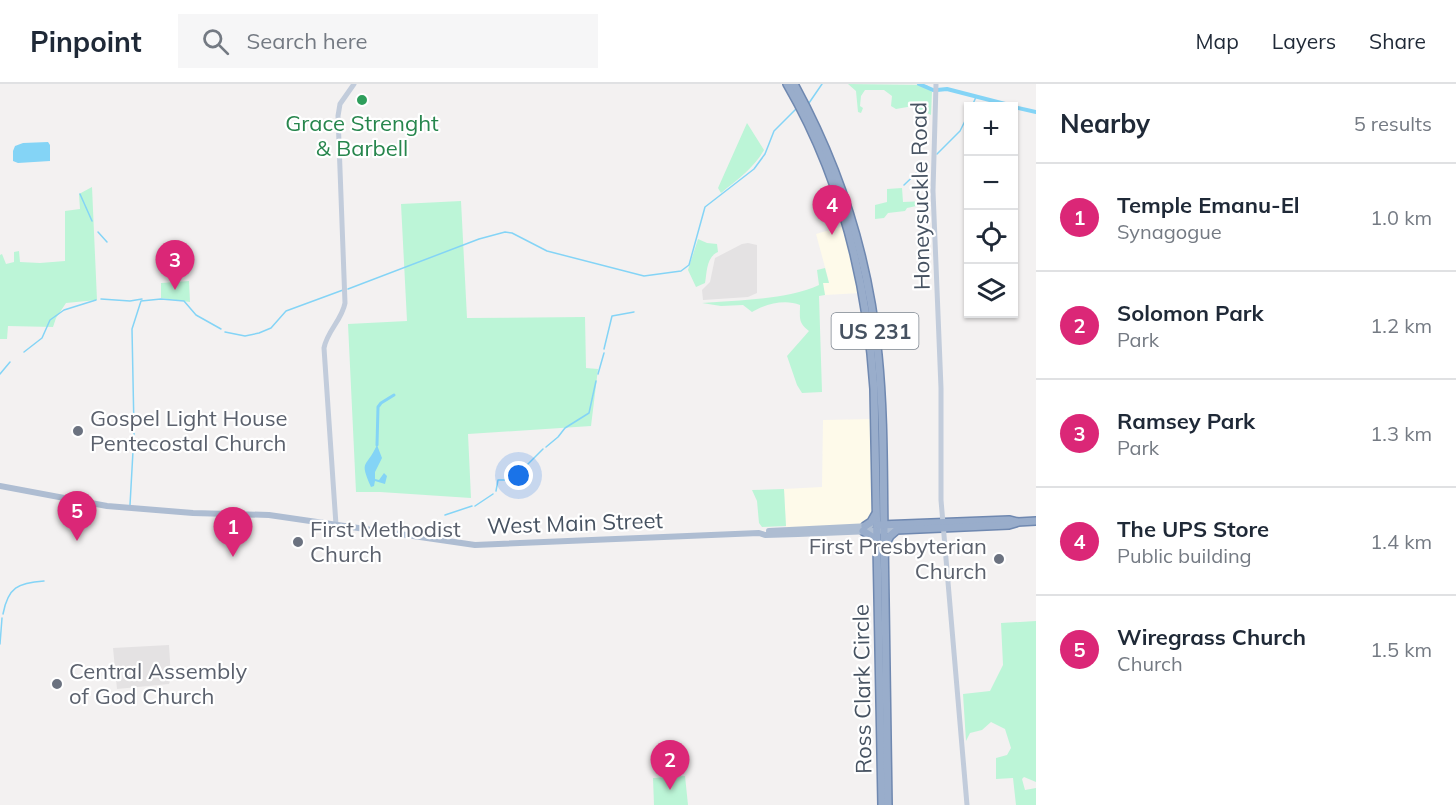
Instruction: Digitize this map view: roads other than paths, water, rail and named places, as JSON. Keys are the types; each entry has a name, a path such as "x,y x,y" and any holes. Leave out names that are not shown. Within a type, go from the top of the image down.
{"highway":[{"name":"Ross Clark Circle","path":"787,84 808,123 820,137 839,183 852,221 869,288 878,356 882,661 888,805"},
{"name":"Ross Clark Circle","path":"794,84 814,131 846,223 862,285 872,357 878,432"},
{"path":"880,513 897,527 880,545 864,529 880,513"},
{"name":"West Main Street","path":"880,528 1009,525 1036,521"},
{"name":"Ross Clark Circle","path":"880,545 878,612 885,631 882,661 886,672 882,805"}],"main road":[{"path":"336,525 324,348 327,338 341,316 345,303 338,117 340,104 354,84"},
{"name":"Honeysuckle Road","path":"936,84 933,200 940,378 941,500 967,805"},
{"path":"340,93 349,90"},
{"name":"West Main Street","path":"0,486 107,506 193,513 269,515 483,545 759,533 801,528 880,528"},
{"path":"323,523 330,520 335,513"},
{"path":"335,513 348,526"}],"water":[{"path":"48,142 50,161 18,163 13,161 15,146 23,143"},
{"path":"377,445 382,458 375,472 375,479 379,480 384,473 387,476 385,484 375,481 374,486 371,487 365,472 365,464"}],"waterway":[{"path":"809,103 822,84"},
{"path":"919,84 933,90"},
{"path":"937,90 947,89 997,102"},
{"path":"974,102 976,97"},
{"path":"1018,108 1036,112"},
{"path":"348,289 479,239 505,232 512,233 547,251 644,276 681,271 689,265 705,207 754,169 765,154 774,131 796,109"},
{"path":"937,154 960,131 964,123"},
{"path":"904,185 927,163"},
{"path":"80,194 92,221"},
{"path":"98,232 107,242"},
{"path":"225,332 245,336 259,333 271,328 286,311 343,290"},
{"path":"101,299 130,301 142,299"},
{"path":"134,430 132,329 141,301 161,299 184,301 196,315 221,329"},
{"path":"24,352 42,338 50,320 64,310 96,300"},
{"path":"604,349 612,316 634,312"},
{"path":"598,374 604,353"},
{"path":"0,374 10,362"},
{"path":"546,447 565,428 589,413 596,381"},
{"path":"377,445 378,407 394,395"},
{"path":"130,505 134,433"},
{"path":"515,473 524,468 543,449"},
{"path":"496,491 498,480 507,480 511,474"},
{"path":"475,506 493,494"},
{"path":"445,515 472,506"},
{"path":"3,614 11,592 21,585 44,581"},
{"path":"0,644 2,618"}],"place":[{"name":"Grace Strenght & Barbell","path":"362,100"},
{"name":"The UPS Store","path":"832,235"},
{"name":"Ramsey Park","path":"175,290"},
{"name":"Gospel Light House Pentecostal Church","path":"78,431"},
{"name":"Wiregrass Church","path":"77,541"},
{"name":"First Methodist Church","path":"298,542"},
{"name":"Temple Emanu-El","path":"233,557"},
{"name":"First Presbyterian Church","path":"999,559"},
{"name":"Central Assembly of God Church","path":"57,684"},
{"name":"Solomon Park","path":"670,790"}]}
